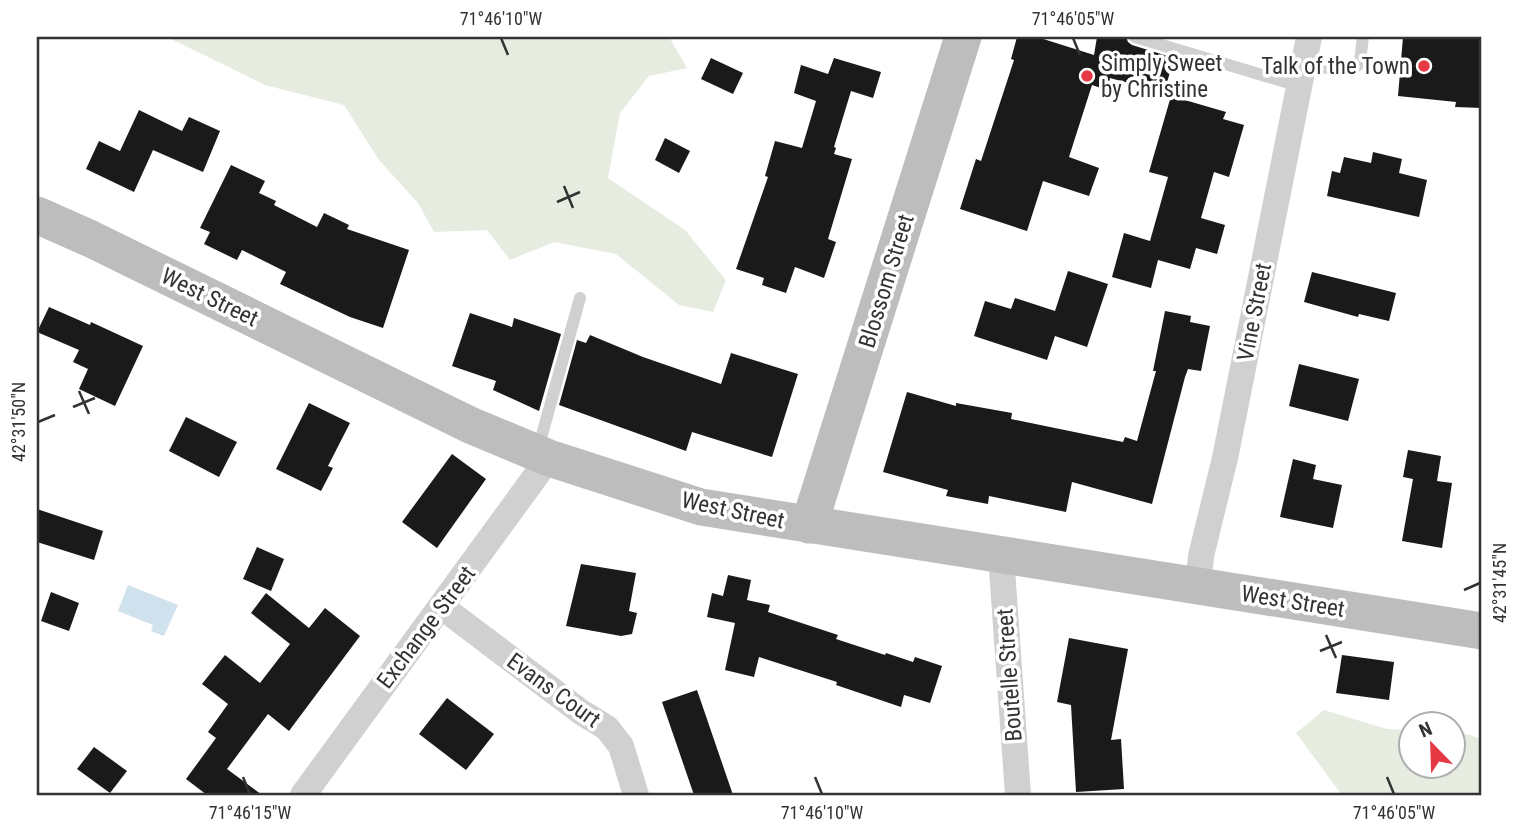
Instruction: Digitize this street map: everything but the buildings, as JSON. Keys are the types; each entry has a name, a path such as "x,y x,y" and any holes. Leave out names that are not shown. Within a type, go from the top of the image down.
{"main road":[{"name":"Blossom Street","path":"810,525 963,37"},
{"name":"West Street","path":"37,215 470,425 543,456 701,507 1482,631"}],"street":[{"name":"Vine Street","path":"1198,587 1200,556 1225,458 1309,37"},
{"name":"Exchange Street","path":"303,795 442,607 543,456"},
{"name":"Boutelle Street","path":"1001,555 1018,795"},
{"name":"Evans Court","path":"442,607 581,712 607,728 621,746 636,795"}],"lane":[{"path":"1135,37 1301,75 1352,69 1360,61 1363,37"},
{"path":"543,456 580,298"}],"shaded area":[{"path":"167,37 669,37 687,68 649,76 620,113 608,178 685,230 726,280 713,312 679,305 616,254 554,242 510,260 487,230 434,232 418,203 379,160 344,105 265,85"},
{"path":"1324,710 1396,729 1396,780 1466,780 1466,734 1482,739 1482,795 1342,795 1296,733"}],"water":[{"path":"128,585 178,605 164,636 151,631 153,625 118,611"}],"place":[{"name":"Talk of the Town","path":"1424,66"},
{"name":"Simply Sweet by Christine","path":"1087,76"}]}
